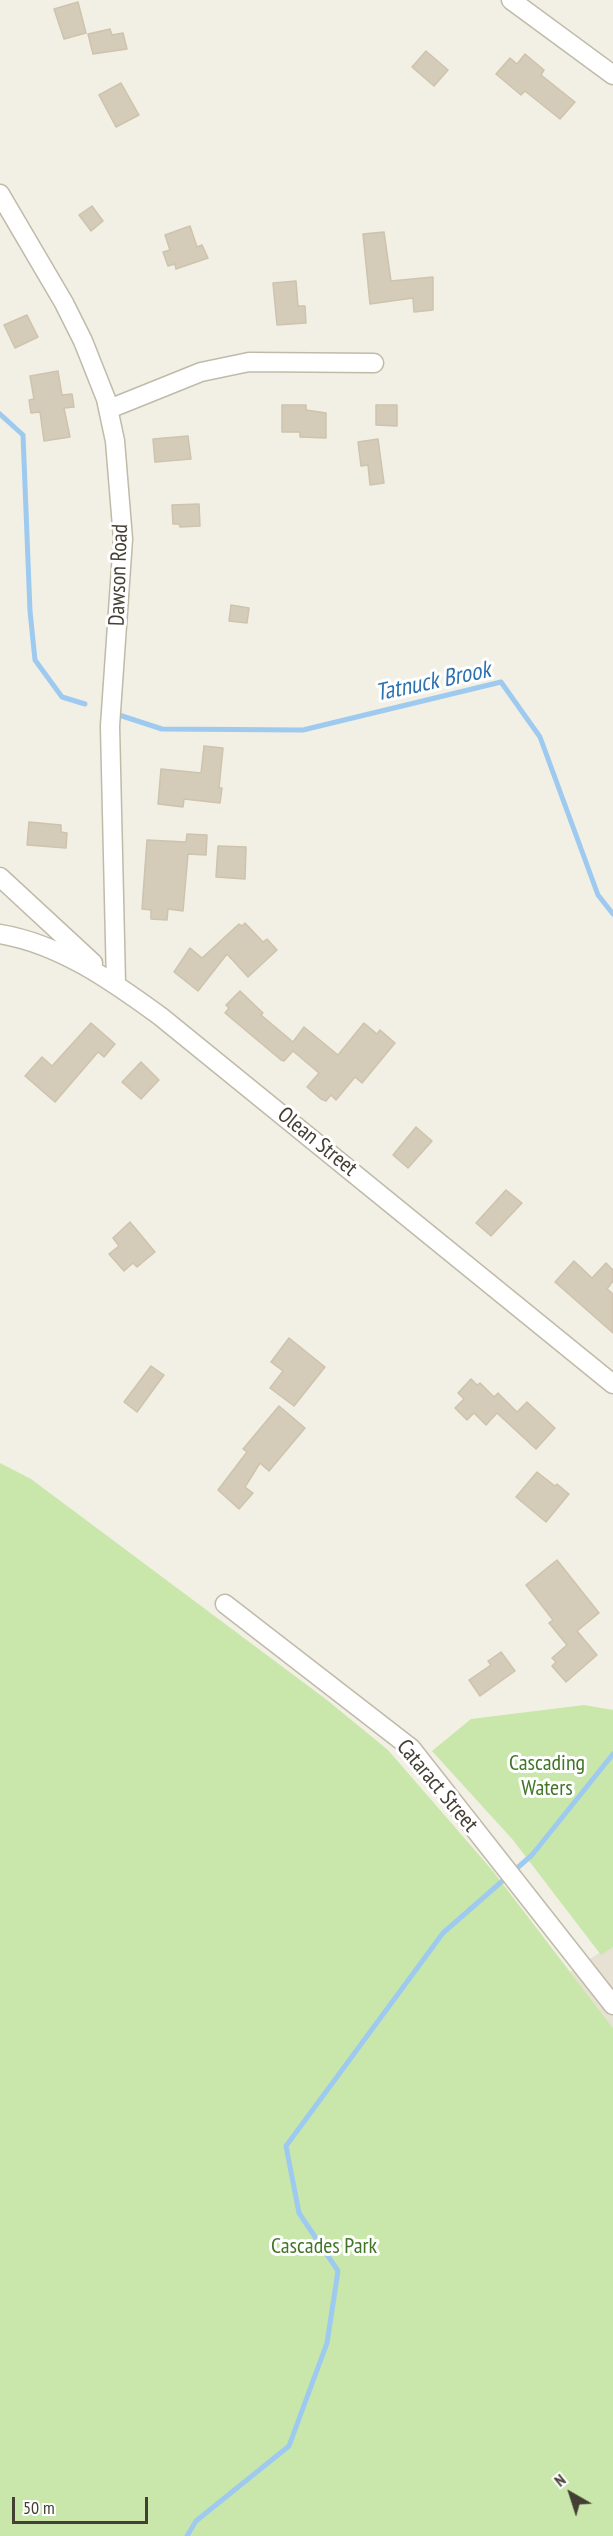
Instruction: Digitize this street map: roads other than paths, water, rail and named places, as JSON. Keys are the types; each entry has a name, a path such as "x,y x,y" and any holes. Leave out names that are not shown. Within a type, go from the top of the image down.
{"street":[{"path":"511,0 613,75"},
{"name":"Dawson Road","path":"0,194 64,303 91,361 109,409 115,441 123,539 110,726 116,984"},
{"path":"109,409 201,372 249,362 374,363"},
{"path":"0,877 116,984"},
{"name":"Olean Street","path":"0,934 49,949 116,984 371,1185 613,1384"},
{"name":"Cataract Street","path":"225,1604 411,1748 613,2005"}],"waterway":[{"name":"Tatnuck Brook","path":"0,414 23,435 30,611 35,660 62,697 85,704"},
{"name":"Tatnuck Brook","path":"119,715 162,729 303,730 501,682 540,737 598,895 613,914"},
{"path":"187,2536 196,2521 289,2446 327,2343 338,2271 299,2213 286,2146 443,1933 532,1855 613,1754"}],"park label":[{"name":"Cascading Waters","path":"547,1776"},
{"name":"Cascades Park","path":"324,2247"}]}
